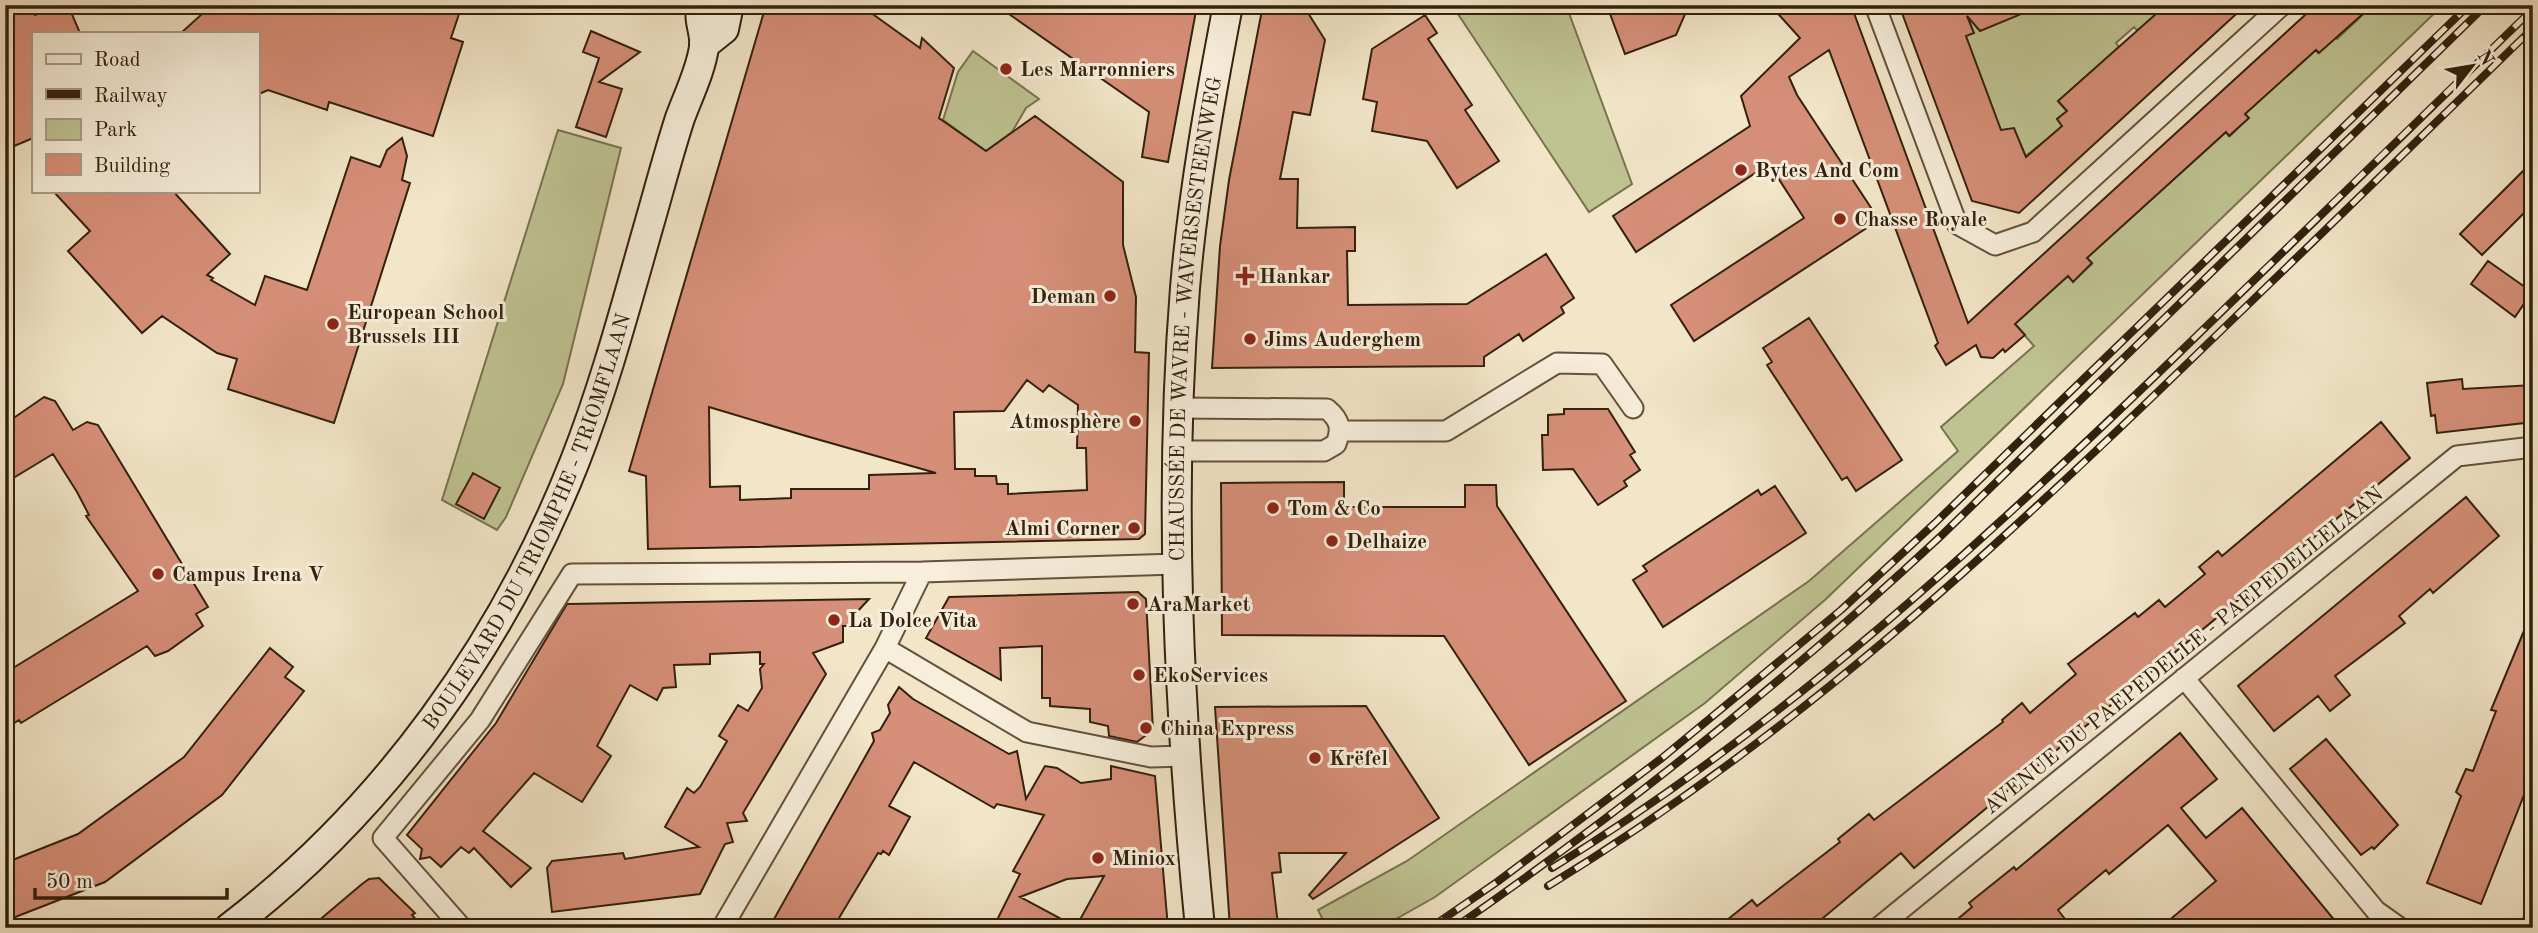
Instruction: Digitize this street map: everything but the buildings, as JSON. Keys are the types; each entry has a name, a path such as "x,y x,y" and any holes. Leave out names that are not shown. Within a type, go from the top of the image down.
{"main road":[{"name":"BOULEVARD DU TRIOMPHE - TRIOMFLAAN","path":"229,928 307,862 373,796 436,717 507,606 557,503 604,379 673,139 704,45 698,18 702,5"},
{"name":"BOULEVARD DU TRIOMPHE - TRIOMFLAAN","path":"704,45 724,29 729,5"},
{"name":"CHAUSSÉE DE WAVRE - WAVERSESTEENWEG","path":"1200,928 1184,755 1177,564 1178,408 1185,287 1193,213 1227,5"}],"street":[{"path":"1875,5 1957,224 1995,245 2034,232 2282,5"},
{"path":"1341,431 1446,431 1557,363 1602,364 1633,408"},
{"path":"1177,451 1324,451 1336,444 1341,431 1337,418 1327,409 1178,408"},
{"name":"AVENUE DU PAEPEDELLE - PAEPEDELLELAAN","path":"1878,928 2457,456 2533,447"},
{"path":"722,928 885,648 922,572 1177,564"},
{"name":"BOULEVARD DU TRIOMPHE - TRIOMFLAAN","path":"462,928 383,838 409,811 480,720 572,574 922,572"},
{"path":"885,648 1027,732 1151,757 1184,755"},
{"path":"2184,678 2376,911 2400,928"},
{"path":"2531,928 2533,922"}],"green space":[{"path":"1452,5 1566,5 1632,184 1589,212"},
{"path":"1948,5 2166,5 2141,34 2134,27 2116,43 2119,47 2058,101 2067,111 2057,119 2063,127 2019,161 2012,174"},
{"path":"2373,5 2443,5 1826,599 1705,703 1435,897 1380,928 1327,928 1318,910 1407,861 1809,581 1958,451 1941,427 2034,346 2014,323 2068,276 2073,281 2092,264 2087,258 2120,225 2226,132 2230,136 2248,118 2245,114 2314,48 2318,53 2331,33 2337,39"},
{"path":"973,51 1039,99 1026,108 1012,132 986,151 943,120 958,72"},
{"path":"558,130 621,148 563,384 506,517 497,530 442,500"}],"railway":[{"path":"1430,928 1497,882 1662,758 1841,610 1935,523 2469,5"},
{"path":"1454,928 1644,789 1766,691 1884,588 1942,535 2486,5"},
{"path":"1552,868 1720,755 1799,693 1954,563 2102,427 2533,9"},
{"path":"1548,886 1724,768 1888,638 2122,427 2533,28"}],"place":[{"name":"Les Marronniers","path":"1006,69"},
{"name":"Bytes And Com","path":"1741,170"},
{"name":"Chasse Royale","path":"1840,219"},
{"name":"Hankar","path":"1245,276"},
{"name":"Deman","path":"1110,296"},
{"name":"European School Brussels III","path":"333,324"},
{"name":"Jims Auderghem","path":"1250,339"},
{"name":"Atmosphère","path":"1135,421"},
{"name":"Tom & Co","path":"1273,508"},
{"name":"Almi Corner","path":"1134,528"},
{"name":"Delhaize","path":"1332,541"},
{"name":"Campus Irena V","path":"158,574"},
{"name":"AraMarket","path":"1133,604"},
{"name":"La Dolce Vita","path":"834,620"},
{"name":"EkoServices","path":"1139,675"},
{"name":"China Express","path":"1146,728"},
{"name":"Krëfel","path":"1315,758"},
{"name":"Miniox","path":"1098,858"}]}
